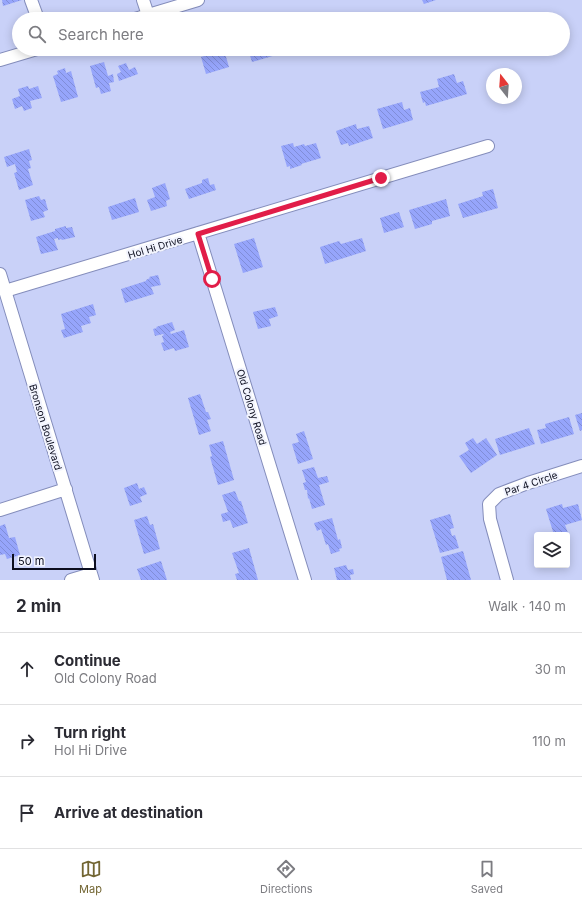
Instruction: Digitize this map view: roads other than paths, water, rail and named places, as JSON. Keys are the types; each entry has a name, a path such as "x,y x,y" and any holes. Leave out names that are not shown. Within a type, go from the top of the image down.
{"street":[{"path":"31,0 35,12"},
{"path":"143,0 147,12"},
{"path":"157,12 191,1"},
{"path":"0,60 13,56"},
{"name":"Hol Hi Drive","path":"5,291 488,146"},
{"name":"Old Colony Road","path":"198,234 305,580"},
{"name":"Bronson Boulevard","path":"0,274 92,577"},
{"name":"Par 4 Circle","path":"507,580 490,519 489,504 499,494 582,466"},
{"path":"0,510 66,489"},
{"path":"71,580 92,577"}]}
